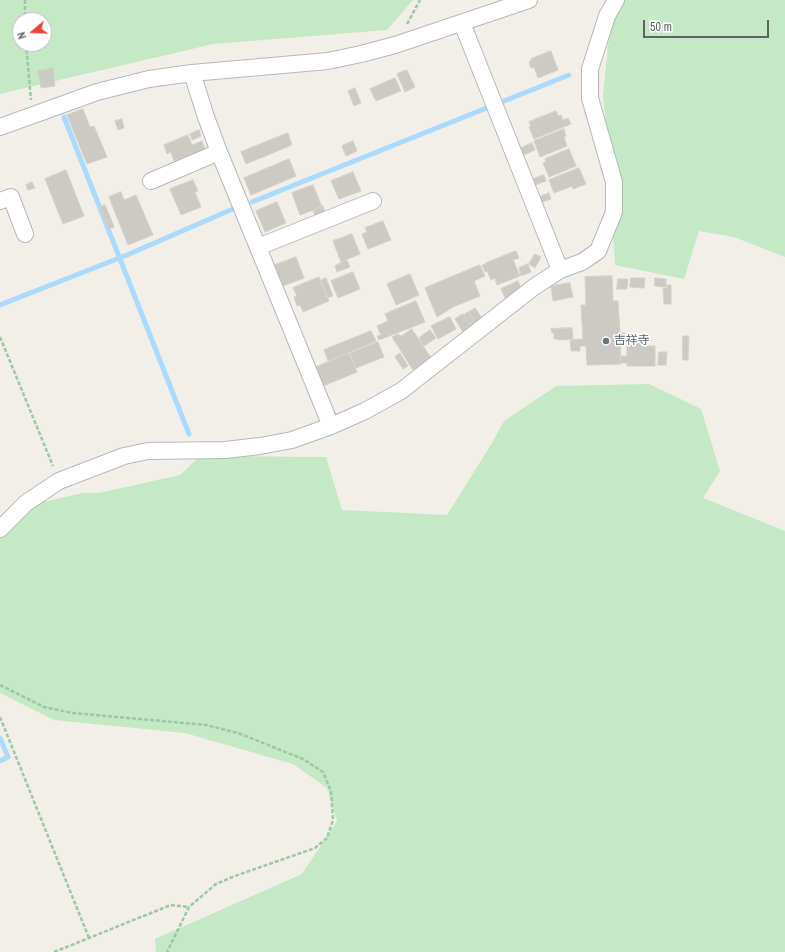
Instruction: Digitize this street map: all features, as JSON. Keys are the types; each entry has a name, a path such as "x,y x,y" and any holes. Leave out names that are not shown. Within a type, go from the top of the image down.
{"street":[{"path":"0,127 32,114 97,92 148,79 192,73 328,61 361,54 395,45 529,0"},
{"path":"0,529 26,503 59,481 124,456 148,450 198,451 260,446 292,440 332,426 365,411 400,391 534,286 560,270 582,262 598,251 614,212 614,182 590,98 590,68 606,16 616,0"},
{"path":"462,23 560,270"},
{"path":"192,73 219,152 332,426"},
{"path":"151,181 219,152"},
{"path":"0,201 11,196 25,234"},
{"path":"258,246 373,201"}],"path":[{"path":"25,0 26,12"},
{"path":"27,52 32,114"},
{"path":"0,337 59,481"},
{"path":"0,685 44,707 73,713 206,725 238,733 303,759 323,772 330,790 333,820 327,838 315,848 216,884 189,907 167,952"},
{"path":"0,717 89,938"},
{"path":"54,952 171,905 189,907"}],"green space":[{"path":"0,0 413,0 387,30 213,44 0,94"},
{"path":"619,0 785,0 785,257 734,237 699,231 684,279 615,265 603,96 611,15"},
{"path":"649,384 701,409 720,471 703,498 785,531 785,952 156,952 155,939 302,874 337,821 327,788 293,764 185,733 54,720 0,693 0,521 13,509 83,493 99,493 180,475 200,456 326,457 342,510 447,515 504,421 556,386"}],"building":[{"path":"551,51 558,70 538,78 534,67 531,68 529,62 531,59"},
{"path":"53,68 55,86 41,88 38,71"},
{"path":"407,70 415,87 405,92 397,74"},
{"path":"395,78 401,91 376,101 370,89"},
{"path":"355,88 361,103 354,106 348,91"},
{"path":"83,109 90,127 94,126 107,157 87,164 67,115"},
{"path":"556,111 558,116 561,115 563,120 568,118 571,124 534,139 529,127 531,126 529,122"},
{"path":"122,119 124,128 118,130 115,121"},
{"path":"564,129 566,136 564,137 567,146 540,157 534,141"},
{"path":"199,130 201,136 192,140 190,134"},
{"path":"288,133 292,145 246,164 241,152"},
{"path":"188,135 192,145 202,141 205,149 174,161 171,152 167,154 164,145"},
{"path":"353,141 357,151 346,156 342,146"},
{"path":"532,143 535,150 524,155 521,148"},
{"path":"569,149 576,166 549,177 543,163 546,162 545,159"},
{"path":"289,159 296,176 251,195 244,178"},
{"path":"579,168 586,184 573,189 572,186 554,193 549,180"},
{"path":"66,170 84,216 63,224 45,179"},
{"path":"353,172 361,191 339,199 331,181"},
{"path":"544,175 546,181 535,185 533,179"},
{"path":"193,180 198,191 195,192 201,207 181,215 170,189"},
{"path":"32,182 35,188 28,190 26,185"},
{"path":"313,185 322,207 300,215 292,193"},
{"path":"121,192 124,200 136,195 153,235 128,245 109,197"},
{"path":"549,193 551,199 542,202 540,197"},
{"path":"277,202 286,223 265,232 256,211"},
{"path":"105,205 111,219 105,221 100,207"},
{"path":"323,206 325,212 315,216 313,210"},
{"path":"111,219 114,227 109,229 106,221"},
{"path":"383,221 391,240 368,249 362,234 367,232 365,228"},
{"path":"352,234 360,254 341,262 333,241"},
{"path":"516,251 519,258 513,260 520,276 497,285 495,278 491,280 487,271 485,272 482,265"},
{"path":"535,254 541,257 535,268 529,264"},
{"path":"296,257 304,278 283,286 275,265"},
{"path":"347,260 350,267 337,272 335,266"},
{"path":"528,264 531,272 521,276 519,268"},
{"path":"480,265 485,276 474,281 480,296 453,307 437,317 425,288"},
{"path":"353,272 360,289 338,298 331,281"},
{"path":"410,274 419,295 396,305 387,284"},
{"path":"612,276 613,301 618,301 620,333 625,333 625,340 620,340 621,364 587,365 586,346 580,346 580,351 571,351 570,340 583,339 581,305 586,305 585,277"},
{"path":"319,277 329,301 303,312 300,305 297,306 294,297 297,296 293,288"},
{"path":"326,278 333,296 327,298 320,281"},
{"path":"631,278 645,278 644,288 630,287"},
{"path":"655,278 666,279 666,287 655,286"},
{"path":"618,279 628,279 627,289 617,289"},
{"path":"518,281 522,290 505,298 501,289"},
{"path":"570,283 573,297 553,301 551,286"},
{"path":"667,285 671,285 671,304 664,304 663,288 667,288"},
{"path":"416,301 425,322 379,340 377,336 381,335 377,326 388,321 385,314"},
{"path":"475,308 482,318 475,322 469,312"},
{"path":"468,312 475,322 471,325 464,315"},
{"path":"463,314 471,326 463,332 455,319"},
{"path":"450,317 456,329 438,339 431,326"},
{"path":"572,328 573,339 554,339 554,333 552,333 551,329"},
{"path":"412,329 431,358 413,370 392,337 398,334 401,336"},
{"path":"430,330 436,338 424,346 419,338"},
{"path":"371,331 376,341 328,361 324,350"},
{"path":"683,336 689,336 688,360 683,360"},
{"path":"378,342 384,357 356,368 350,353"},
{"path":"636,343 646,343 646,346 655,346 655,366 627,366 627,363 621,363 621,356 627,356 627,345 636,345"},
{"path":"659,352 667,352 666,365 658,365"},
{"path":"349,353 357,372 323,386 316,367"},
{"path":"400,353 408,366 403,369 395,357"}],"waterway":[{"path":"252,202 569,75"},
{"path":"64,117 189,434"},
{"path":"0,305 127,255 235,208"},
{"path":"0,738 8,757 0,761"}],"place":[{"name":"吉祥寺","path":"606,341"}]}
